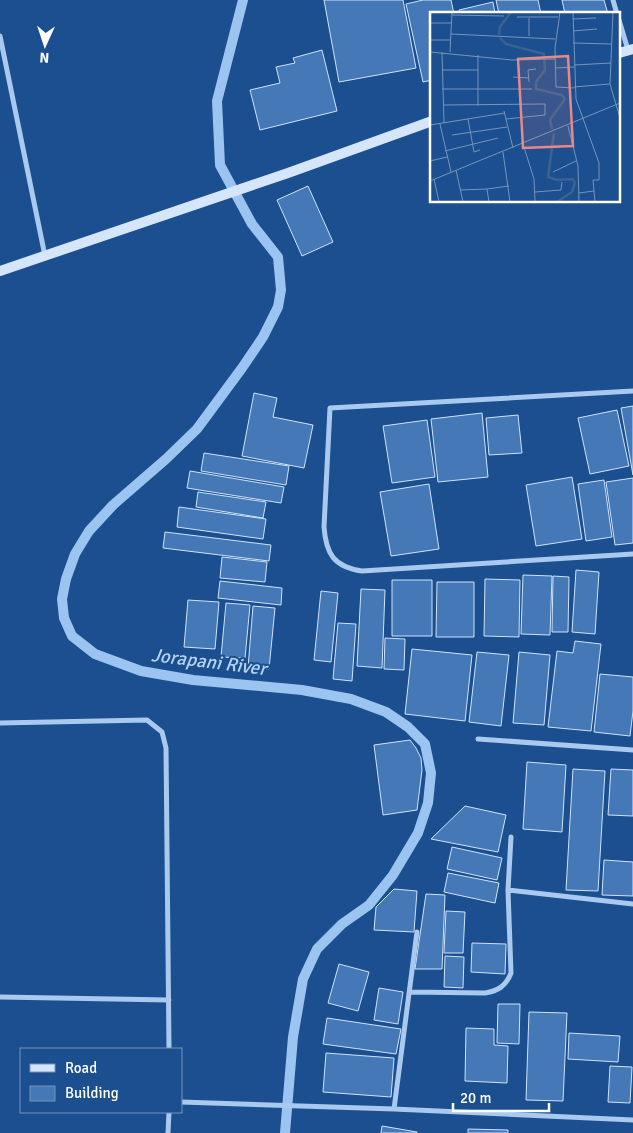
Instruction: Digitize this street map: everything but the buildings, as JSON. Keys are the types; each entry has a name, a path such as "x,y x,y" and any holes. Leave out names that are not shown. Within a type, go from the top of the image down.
{"street":[{"path":"620,24 627,51"},
{"path":"0,36 45,256"},
{"path":"0,271 288,173 430,122"},
{"path":"633,391 330,408 324,527 326,544 331,555 339,563 350,569 362,571 633,554"},
{"path":"0,722 147,720 162,732 166,748 169,1048"},
{"path":"478,739 633,750"},
{"path":"410,992 494,992 508,981 511,973 508,890 511,837"},
{"path":"508,890 633,904"},
{"path":"394,1109 417,932"},
{"path":"0,997 169,1000"},
{"path":"182,1102 633,1120"},
{"path":"168,1133 169,1113"}],"waterway":[{"name":"Jorapani River","path":"243,0 217,101 220,165 252,224 278,257 281,290 278,307 263,337 197,429 113,505 89,531 75,554 66,579 62,599 64,618 72,636 95,654 141,671 193,680 302,690 351,699 386,712 408,727 425,744 431,773 428,803 418,833 393,875 369,905 342,924 317,949 303,979 293,1037 285,1133"}]}
